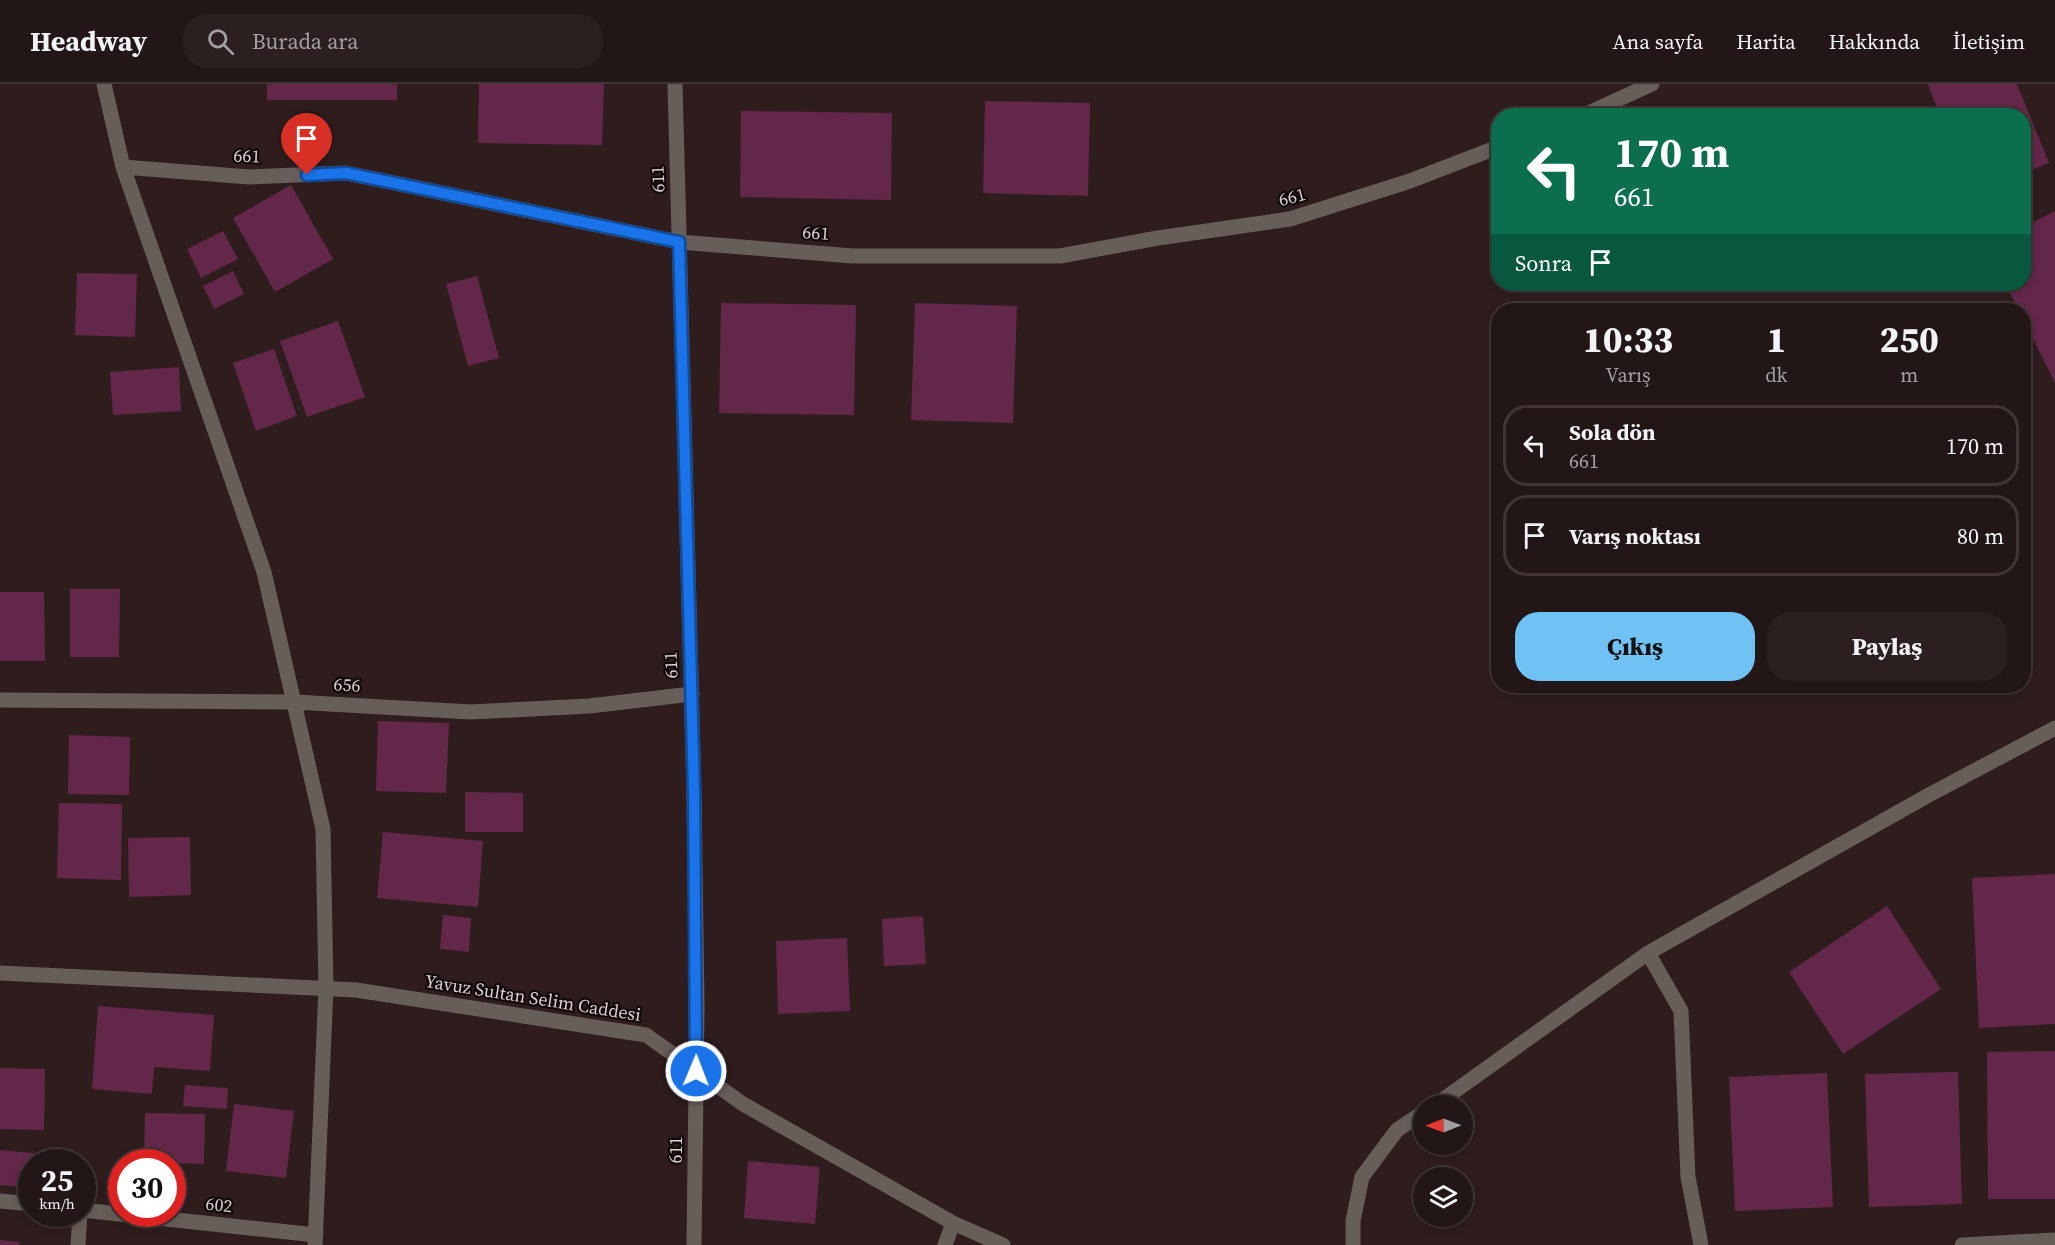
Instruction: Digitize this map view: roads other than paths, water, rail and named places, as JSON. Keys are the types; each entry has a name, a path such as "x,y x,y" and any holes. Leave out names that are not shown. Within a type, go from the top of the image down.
{"street":[{"path":"104,84 123,167 264,572 323,829 326,988 315,1240"},
{"name":"611","path":"675,84 692,694 697,1007 694,1245"},
{"path":"1600,108 1652,84"},
{"name":"661","path":"123,167 249,177 346,173 679,242 853,255 1060,256 1158,238 1290,219 1410,181 1491,150"},
{"name":"656","path":"0,700 294,702 471,712 589,706 692,694"},
{"path":"1449,1095 1648,953 1917,802 2055,728"},
{"path":"1648,953 1681,1011 1688,1177 1701,1245"},
{"name":"Yavuz Sultan Selim Caddesi","path":"0,973 356,990 646,1035 743,1104 953,1223 1003,1245"},
{"path":"1353,1245 1353,1221 1362,1177 1397,1130 1413,1119"},
{"path":"0,1201 18,1203"},
{"name":"602","path":"96,1214 315,1240"},
{"path":"945,1245 953,1223"},
{"path":"78,1245 80,1227"},
{"path":"1962,1245 2055,1240"}]}
